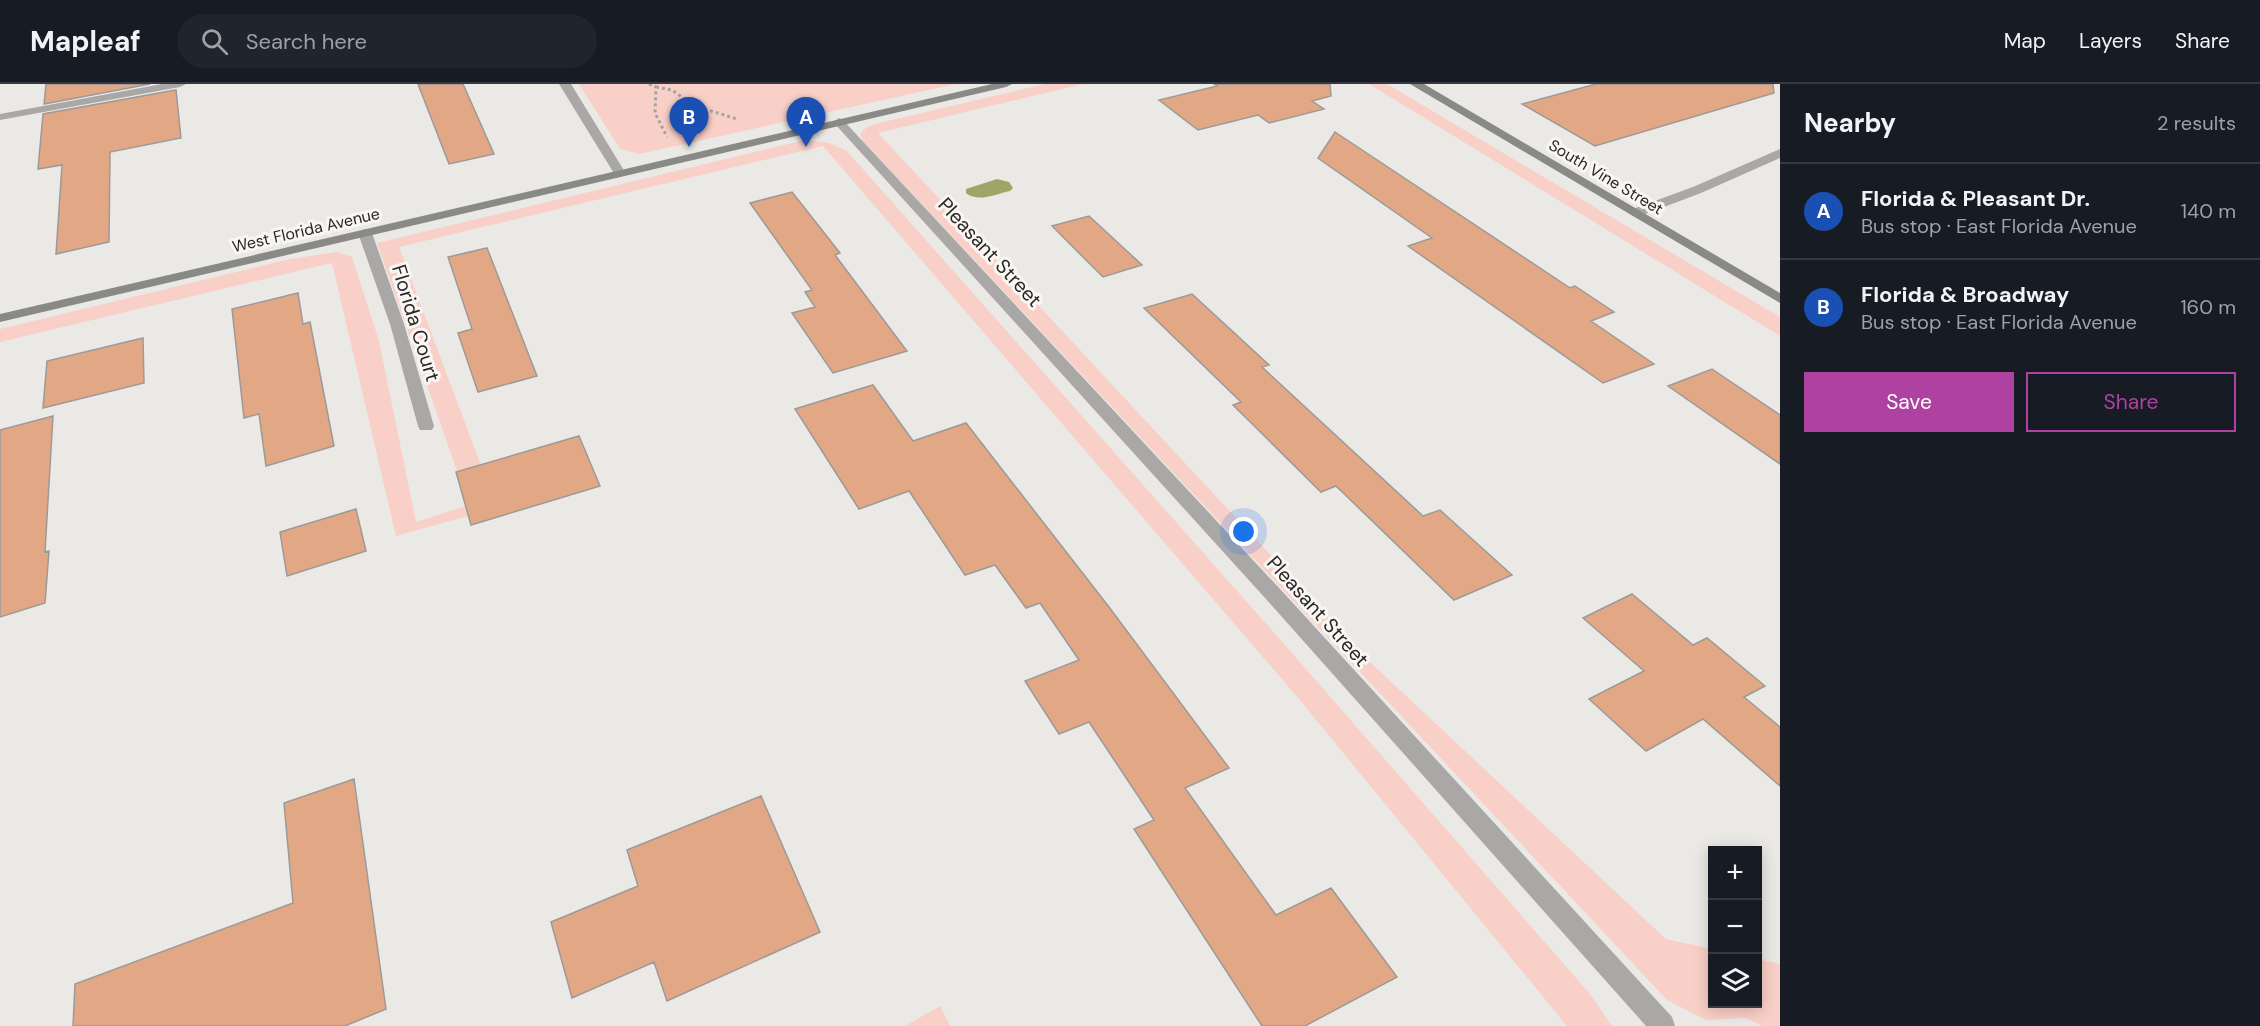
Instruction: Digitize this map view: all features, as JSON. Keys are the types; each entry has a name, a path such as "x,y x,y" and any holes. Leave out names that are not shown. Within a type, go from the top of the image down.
{"main road":[{"name":"West Florida Avenue","path":"0,318 619,172 1006,84"},
{"name":"South Vine Street","path":"1416,84 1780,299"}],"street":[{"path":"0,117 180,84"},
{"path":"565,84 619,172"},
{"name":"Pleasant Street","path":"839,122 1281,603 1663,1026"},
{"path":"1635,213 1697,190 1780,153"},
{"name":"Florida Court","path":"365,233 397,324 426,426"}],"path":[{"path":"649,84 672,90 694,106 746,120"},
{"path":"656,87 652,104 654,118 670,142"}],"shaded area":[{"path":"579,84 956,84 639,154 620,149"},
{"path":"1045,84 1083,84 878,133 1371,663 1666,939 1708,948 1708,1008 1762,1008 1762,960 1780,964 1780,1026 1763,1026 1745,1018 1706,1020 1667,1000 863,141 860,134 875,124"},
{"path":"1369,84 1387,84 1780,317 1780,336"},
{"path":"805,140 829,143 847,151 1278,637 1590,994 1612,1026 1567,1026 1299,699 823,146 399,247 497,508 396,536 332,263 0,342 0,329 290,259 337,252 352,257 379,341 416,522 469,505 377,243"},
{"path":"997,179 1009,182 1013,188 1010,191 982,198 966,193 966,189"},
{"path":"940,1006 950,1026 905,1026"}],"building":[{"path":"46,84 150,84 44,104"},
{"path":"418,84 463,84 494,154 449,164"},
{"path":"1214,84 1330,84 1331,96 1312,101 1324,109 1269,123 1258,115 1198,130 1159,100 1217,86"},
{"path":"1596,84 1773,84 1774,93 1595,146 1522,104"},
{"path":"176,90 181,138 110,152 109,242 56,254 62,165 38,169 43,114"},
{"path":"1335,132 1570,288 1575,286 1614,312 1591,321 1654,364 1603,383 1408,246 1432,238 1318,158"},
{"path":"792,192 840,253 835,255 907,351 833,373 792,313 815,307 805,292 812,290 750,203"},
{"path":"1089,216 1142,265 1103,277 1052,226"},
{"path":"487,248 537,376 478,392 458,333 472,329 448,257"},
{"path":"298,293 303,324 310,322 334,446 266,466 259,414 244,418 232,309"},
{"path":"1192,294 1269,365 1262,367 1423,516 1440,510 1512,575 1454,600 1336,486 1321,492 1233,405 1241,402 1144,308"},
{"path":"143,338 144,383 43,408 47,361"},
{"path":"1712,369 1780,415 1780,464 1668,386"},
{"path":"873,385 913,441 966,423 1109,607 1229,768 1185,788 1276,915 1331,888 1397,977 1305,1026 1262,1026 1134,829 1154,820 1089,722 1059,734 1025,681 1079,660 1040,603 1026,608 995,565 965,575 909,491 859,509 795,409"},
{"path":"53,416 45,552 49,551 45,603 0,617 0,430"},
{"path":"579,436 600,486 471,525 456,472"},
{"path":"356,509 366,551 287,576 280,532"},
{"path":"1632,594 1693,645 1707,638 1765,686 1744,697 1780,727 1780,786 1703,719 1646,751 1589,699 1644,671 1583,618"},
{"path":"354,779 386,1009 345,1026 73,1026 75,984 293,903 284,803"},
{"path":"761,796 820,932 667,1001 654,962 572,998 551,922 638,886 627,850"}],"place":[{"name":"Florida & Broadway","path":"689,147"},
{"name":"Florida & Pleasant Dr.","path":"806,147"}]}
